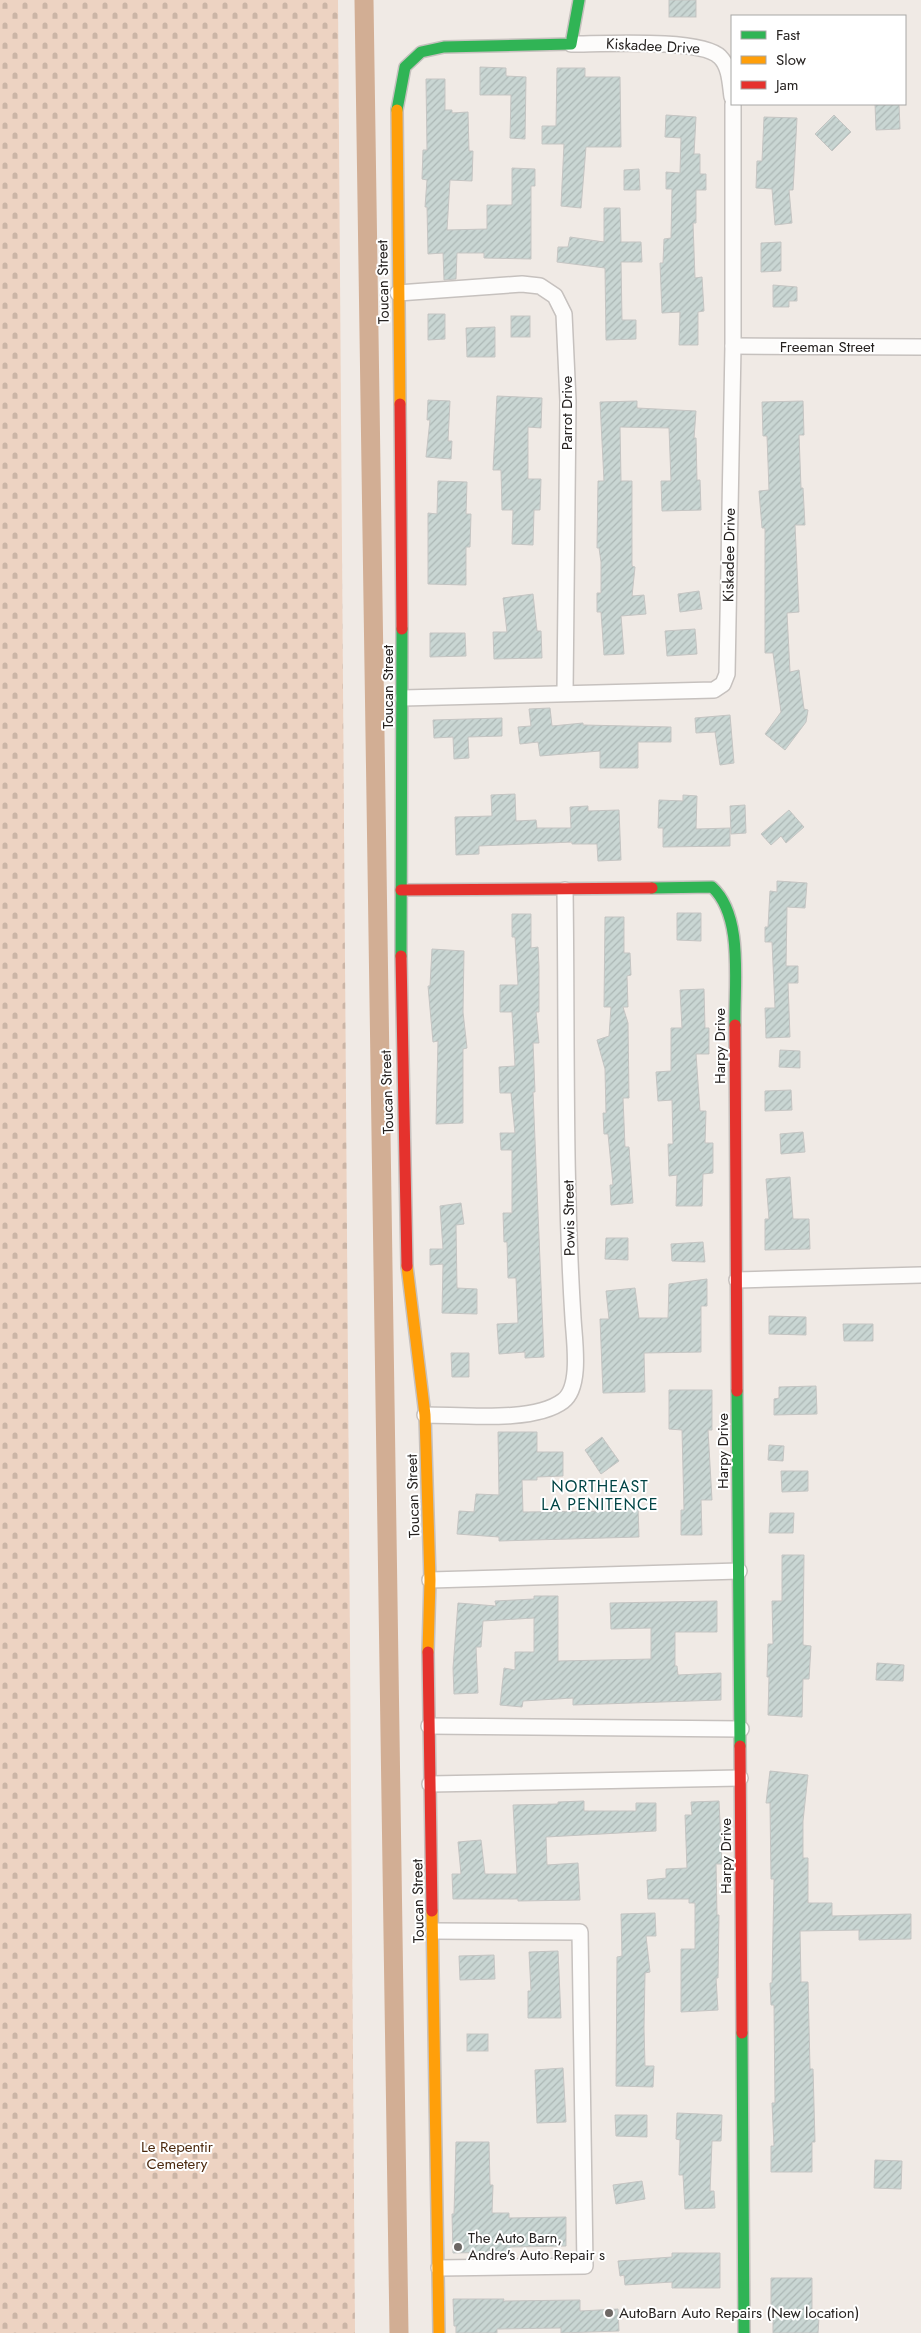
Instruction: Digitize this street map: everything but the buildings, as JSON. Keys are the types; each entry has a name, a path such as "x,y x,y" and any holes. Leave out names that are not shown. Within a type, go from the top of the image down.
{"street":[{"path":"571,44 579,0"},
{"name":"Kiskadee Drive","path":"571,44 678,44 706,48 719,55 727,66 731,91"},
{"name":"Toucan Street","path":"439,2333 434,1931 429,1726 430,1580 425,1415 408,1282 400,1012 403,698 397,107 405,68 421,52 444,47 571,44"},
{"name":"Kiskadee Drive","path":"403,698 714,690 723,684 728,674 733,346 733,105"},
{"name":"Parrot Drive","path":"398,293 522,284 540,286 555,296 564,314 568,401 565,693"},
{"name":"Freeman Street","path":"733,346 921,347"},
{"name":"Harpy Drive","path":"401,890 565,890 712,887 726,899 734,934 744,2333"},
{"name":"Powis Street","path":"425,1415 530,1414 544,1411 564,1401 572,1386 576,1364 568,1247 565,890"},
{"path":"737,1280 921,1275"},
{"path":"430,1580 739,1571"},
{"path":"429,1726 740,1729"},
{"path":"430,1784 740,1778"},
{"path":"434,1931 580,1932 584,2178 585,2266 438,2268"}],"green space":[{"name":"Le Repentir Cemetery","path":"0,0 338,0 355,2333 0,2333"}],"waterway":[{"path":"364,0 399,2333"}],"traffic: fast":[{"path":"397,110 405,67 421,52 444,47 571,44 579,0"},
{"path":"401,956 402,629"},
{"path":"652,888 712,887 722,900 729,915 735,952 735,1025"},
{"path":"737,1391 740,1746"},
{"path":"742,2033 744,2333"}],"traffic: slow":[{"path":"397,110 400,404"},
{"path":"407,1266 425,1415 430,1580 428,1652"},
{"path":"432,1911 439,2333"}],"traffic: jam":[{"path":"400,404 402,629"},
{"path":"401,890 652,888"},
{"path":"401,956 407,1266"},
{"path":"735,1025 737,1391"},
{"path":"428,1652 432,1911"},
{"path":"740,1746 742,2033"}],"place":[{"name":"The Auto Barn, Andre's Auto Repair s","path":"458,2247"},
{"name":"AutoBarn Auto Repairs (New location)","path":"609,2313"}],"district":[{"name":"NORTHEAST LA PENITENCE","path":"600,1495"}]}
